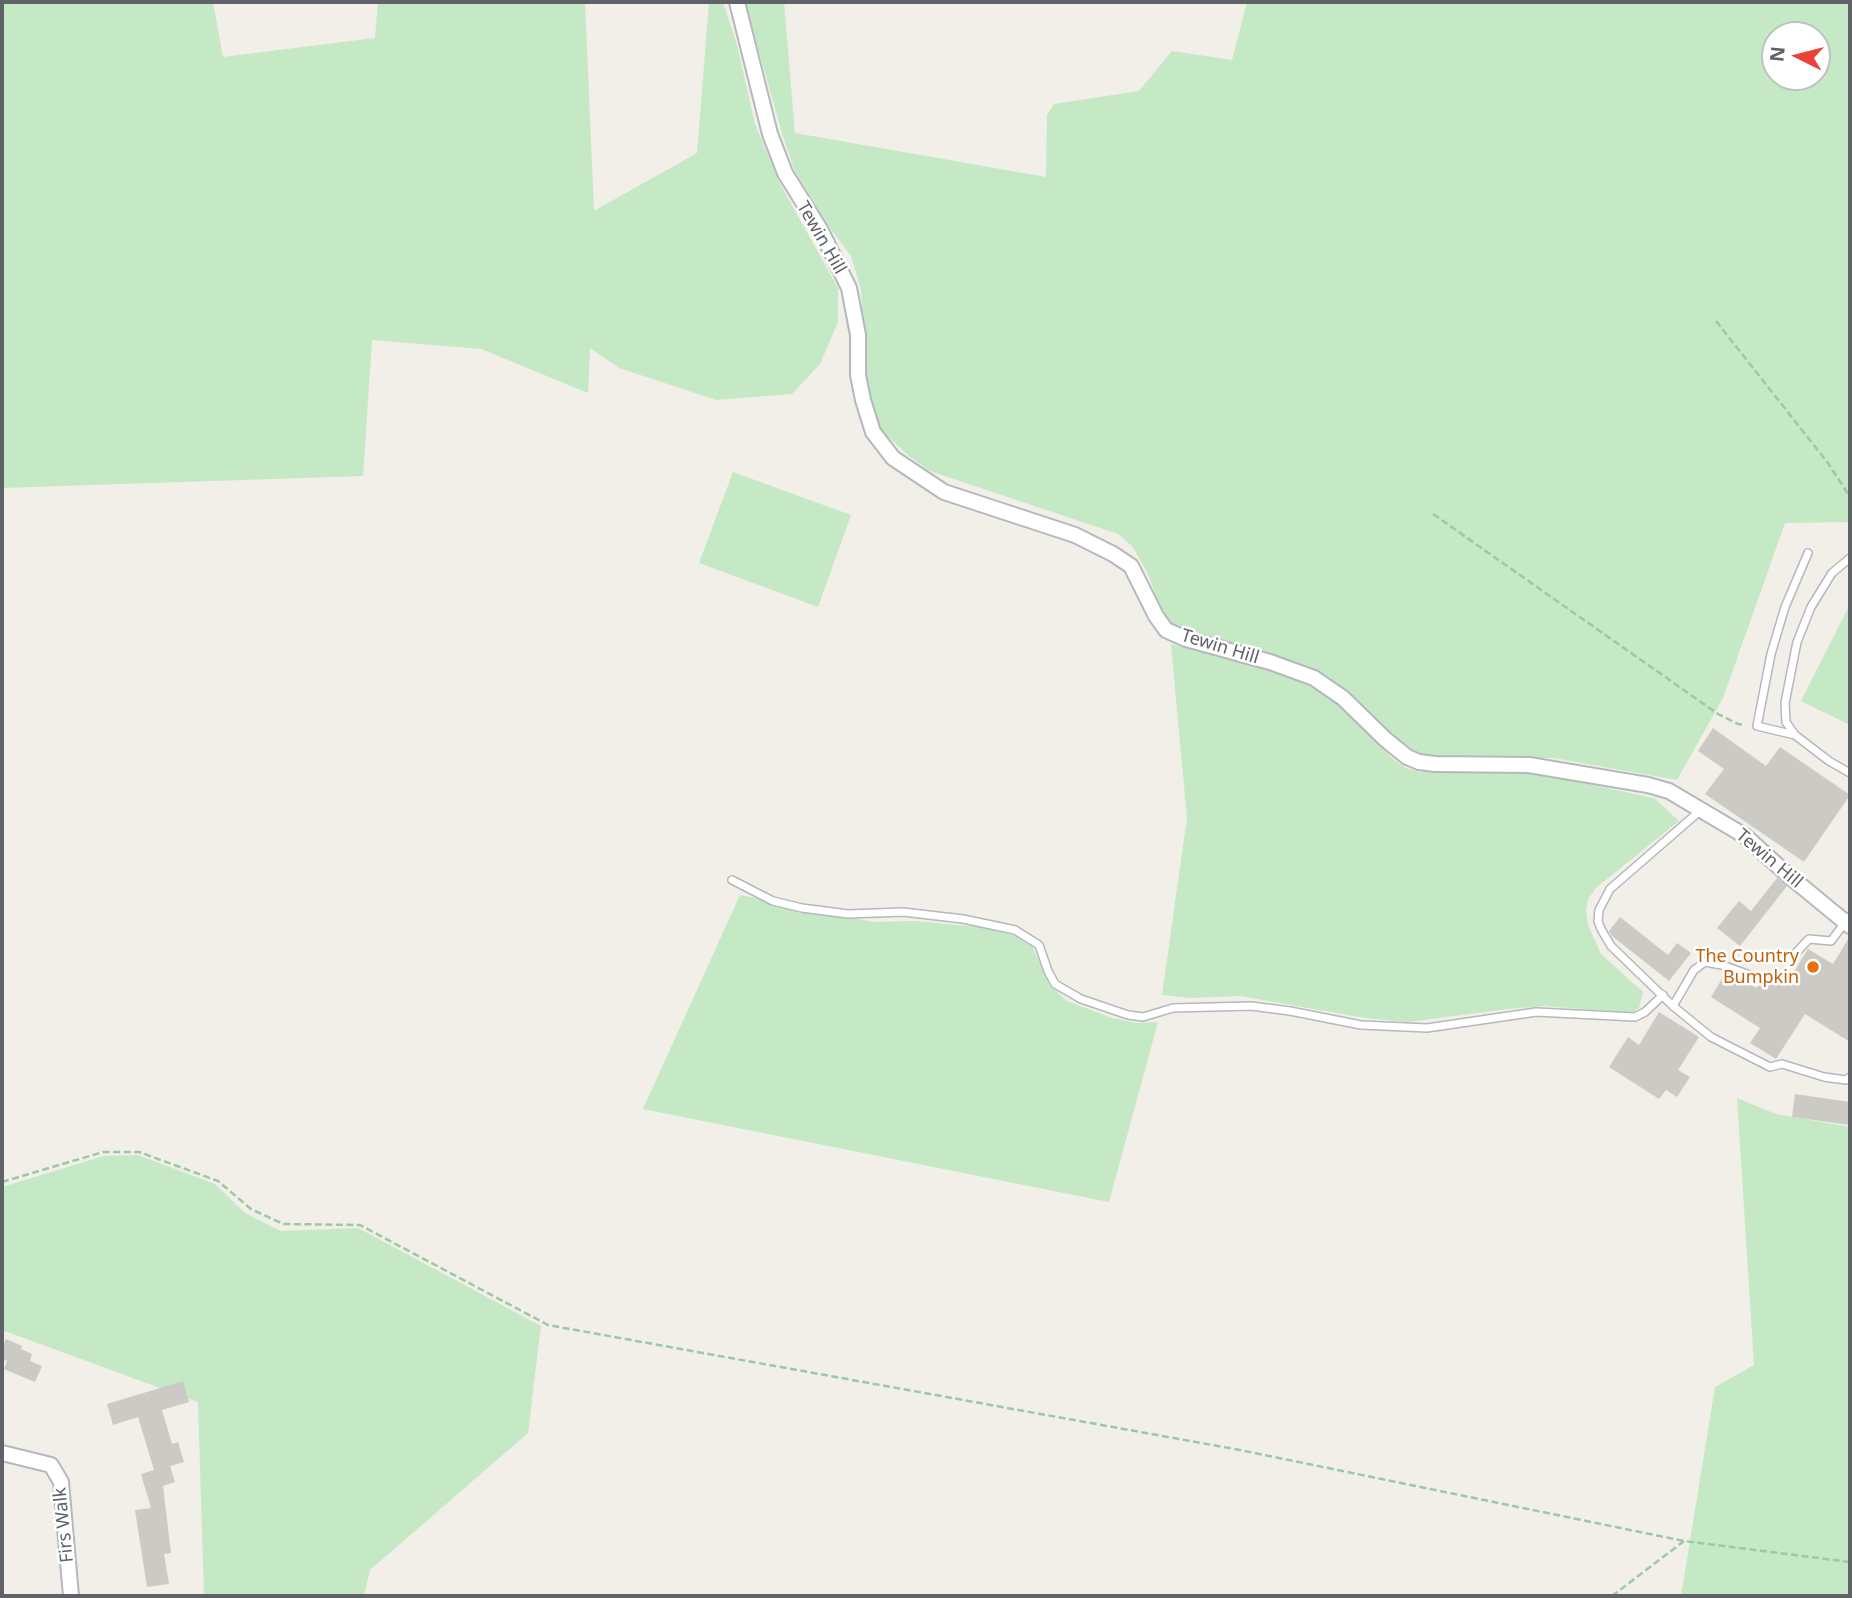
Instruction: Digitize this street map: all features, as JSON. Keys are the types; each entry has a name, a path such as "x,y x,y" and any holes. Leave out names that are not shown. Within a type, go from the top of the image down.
{"street":[{"name":"Tewin Hill","path":"737,2 774,144 785,173 821,232 849,288 858,335 858,375 863,400 873,432 893,458 944,492 1075,535 1113,554 1131,566 1166,630 1186,639 1270,662 1314,678 1343,698 1407,757 1435,764 1529,765 1669,791 1745,836 1848,922"},
{"name":"Firs Walk","path":"2,1453 51,1465 61,1482 71,1596"}],"lane":[{"path":"1795,735 1757,726 1771,654 1785,607 1808,553"},
{"path":"1850,558 1832,573 1811,607 1797,642 1785,703 1786,722 1795,735 1850,773"},
{"path":"1702,809 1610,889 1600,910 1598,920 1601,929 1611,946 1673,1006 1711,1037 1770,1067 1782,1064 1824,1077 1846,1080 1850,1077"},
{"path":"732,880 773,901 802,908 848,914 903,912 963,919 1015,930 1039,945 1055,984 1081,999 1128,1015 1143,1017 1173,1008 1251,1006 1361,1025 1427,1028 1536,1012 1635,1017 1645,1012 1662,995"},
{"path":"1790,959 1809,939 1831,941 1848,922"},
{"path":"1673,1006 1695,970 1705,962 1758,978"}],"path":[{"path":"1716,321 1828,463 1850,497"},
{"path":"1433,514 1718,713 1738,724 1757,726"},
{"path":"2,1182 103,1152 139,1152 218,1181 251,1209 283,1224 360,1224 548,1325 1240,1450 1684,1541 1850,1562"},
{"path":"1612,1596 1684,1541"}],"green space":[{"path":"2,2 213,2 223,57 375,38 378,2 585,2 594,211 697,153 709,2 723,2 737,45 755,124 780,184 838,288 838,322 820,364 792,394 716,400 619,368 590,348 588,393 481,349 372,340 363,476 2,488"},
{"path":"745,2 784,2 795,133 1046,177 1047,115 1054,104 1139,91 1172,51 1232,60 1247,2 1850,2 1850,522 1785,523 1723,698 1677,780 1554,758 1441,758 1412,751 1392,739 1356,699 1328,676 1297,664 1189,634 1171,623 1161,610 1148,574 1133,547 1118,534 930,471 881,430 871,410 865,378 861,289 851,256 827,224 794,169"},
{"path":"733,472 851,515 818,607 699,563"},
{"path":"1850,604 1850,725 1801,701"},
{"path":"1171,644 1280,671 1314,685 1335,698 1394,760 1406,768 1420,772 1534,773 1654,798 1679,821 1597,887 1588,899 1586,910 1588,925 1601,954 1643,992 1639,1008 1633,1012 1616,1012 1545,1006 1408,1022 1365,1018 1240,996 1191,998 1162,995 1187,818"},
{"path":"740,895 873,922 915,921 979,927 1016,936 1032,946 1050,986 1067,1001 1112,1018 1137,1023 1158,1022 1109,1202 643,1109"},
{"path":"1737,1098 1776,1114 1850,1127 1850,1596 1681,1596 1715,1387 1754,1365"},
{"path":"138,1155 215,1184 245,1213 281,1231 358,1228 541,1326 528,1433 370,1570 364,1596 204,1596 198,1402 2,1330 2,1187 104,1156"}],"building":[{"path":"1713,728 1766,766 1780,747 1850,795 1804,862 1705,794 1724,769 1698,751"},
{"path":"1777,878 1787,886 1740,946 1717,928 1739,901 1751,911"},
{"path":"1620,917 1668,955 1677,943 1691,953 1669,981 1612,936 1609,931"},
{"path":"1850,936 1850,1042 1805,1014 1776,1059 1750,1043 1760,1028 1711,997 1725,974 1734,980 1736,976 1756,988 1763,981 1765,974 1785,986 1808,949 1833,964"},
{"path":"1659,1012 1699,1037 1678,1070 1690,1077 1677,1097 1666,1090 1659,1099 1609,1067 1628,1037 1639,1045"},
{"path":"1795,1094 1850,1102 1850,1125 1792,1117"},
{"path":"6,1339 22,1346 21,1349 32,1354 30,1361 42,1366 35,1382 4,1369 7,1361 2,1359 2,1348"},
{"path":"183,1381 189,1402 162,1410 172,1444 178,1442 184,1462 170,1466 175,1482 163,1486 171,1553 164,1554 169,1584 147,1587 135,1510 151,1508 141,1474 154,1470 138,1417 113,1425 107,1404"}],"place":[{"name":"The Country Bumpkin","path":"1813,967"}]}
